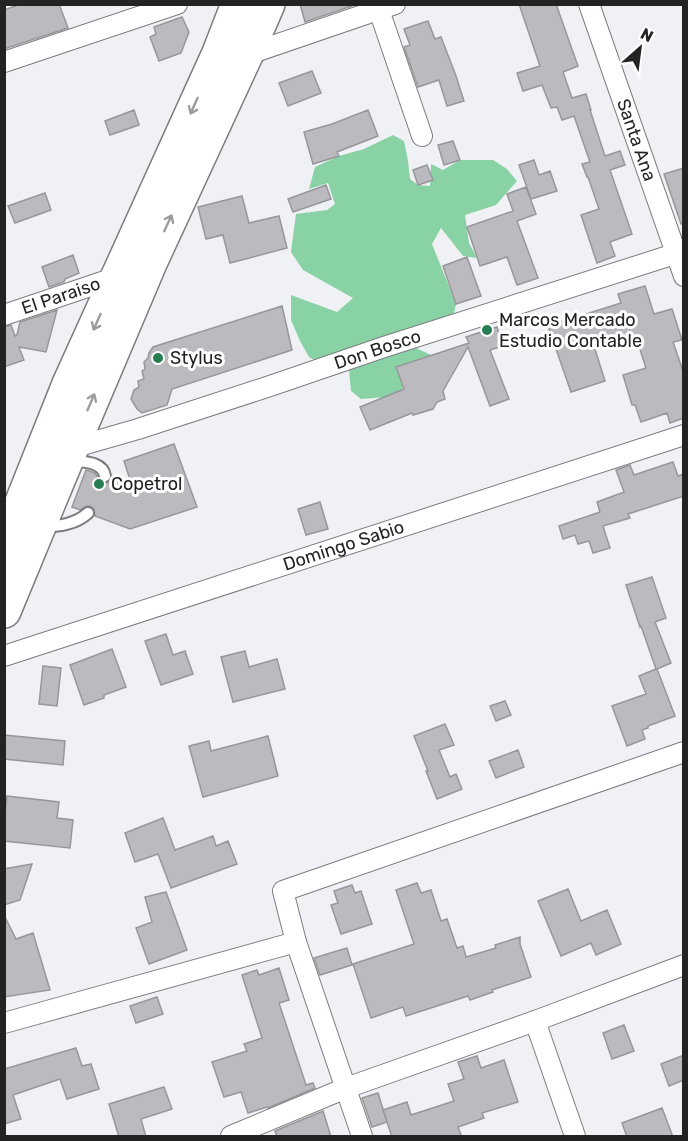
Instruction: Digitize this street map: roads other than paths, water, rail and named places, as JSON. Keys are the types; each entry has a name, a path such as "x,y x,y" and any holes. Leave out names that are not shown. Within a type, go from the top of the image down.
{"highway":[{"path":"4,611 150,262 232,54 238,4"},
{"path":"4,547 16,491 69,384 117,277 232,54 268,4"}],"street":[{"path":"4,62 177,4"},
{"name":"Santa Ana","path":"589,4 680,253 684,276"},
{"path":"232,54 387,8 422,136"},
{"name":"Don Bosco","path":"69,454 394,343 680,253"},
{"name":"El Paraiso","path":"4,315 117,277"},
{"name":"Domingo Sabio","path":"4,656 684,435"},
{"path":"362,1137 296,942 283,891 684,752"},
{"path":"4,1023 296,942"},
{"path":"231,1137 345,1088 535,1021 684,965"},
{"path":"535,1021 574,1137"}],"lane":[{"path":"69,454 100,466 105,476"},
{"path":"38,528 73,523 88,513"}],"place":[{"name":"Marcos Mercado Estudio Contable","path":"487,330"},
{"name":"Stylus","path":"158,358"},
{"name":"Copetrol","path":"99,484"}]}
